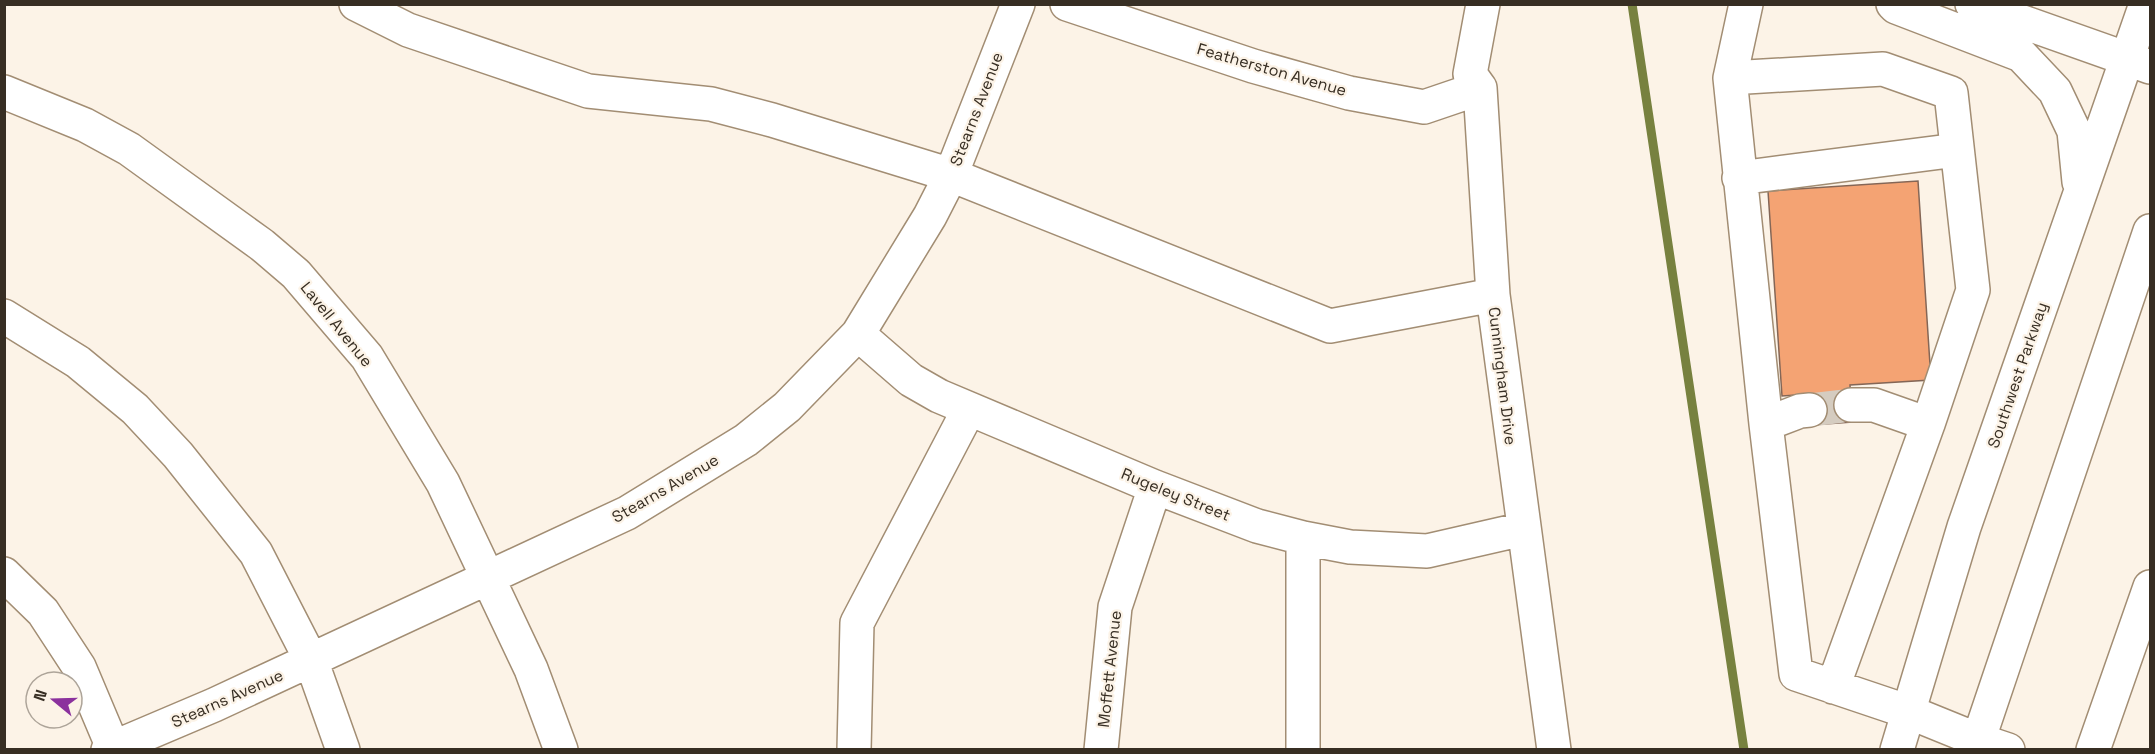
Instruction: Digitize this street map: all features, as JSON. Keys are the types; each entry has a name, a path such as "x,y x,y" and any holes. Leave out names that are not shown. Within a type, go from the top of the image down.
{"street":[{"path":"356,4 408,30 588,91 711,104 772,120 951,175 1330,326 1493,295"},
{"name":"Stearns Avenue","path":"112,749 214,705 627,513 746,440 787,407 858,334 930,216 951,175 1018,4"},
{"name":"Featherston Avenue","path":"1067,4 1253,66 1349,93 1424,107 1480,88"},
{"name":"Cunningham Drive","path":"1483,4 1470,74 1480,88 1493,295 1554,750"},
{"path":"1746,4 1730,78 1766,424 1796,674 1909,712 1987,746 2151,231"},
{"path":"1893,4 1896,8 2021,55 2055,91 2074,131 2080,178 2070,224"},
{"path":"1972,4 2139,63"},
{"name":"Southwest Parkway","path":"1897,750 1964,527 2070,224 2139,63 2146,4"},
{"path":"1730,78 1883,69 1951,93 1972,291 1928,424 1833,687"},
{"name":"Lavell Avenue","path":"4,92 86,124 129,149 262,245 296,274 367,357 443,483 531,669 561,750"},
{"path":"1739,178 1957,150"},
{"path":"4,316 78,362 135,409 178,455 256,553 311,660 343,750"},
{"name":"Rugeley Street","path":"858,334 911,380 939,396 1155,487 1257,526 1350,547 1428,551 1523,529"},
{"path":"1851,405 1874,405 1928,424"},
{"path":"854,750 857,623 969,409"},
{"path":"1766,424 1800,411 1810,410"},
{"name":"Moffett Avenue","path":"1101,750 1115,607 1155,487"},
{"path":"1303,538 1303,750"},
{"path":"4,574 43,612 79,667 112,749"},
{"path":"2093,750 2151,587"}],"building":[{"path":"1918,181 1931,380 1850,385 1852,422 1812,425 1810,394 1782,396 1768,191"}],"waterway":[{"path":"1632,4 1744,750"}],"tunnel":[{"path":"1810,410 1851,405"}]}
